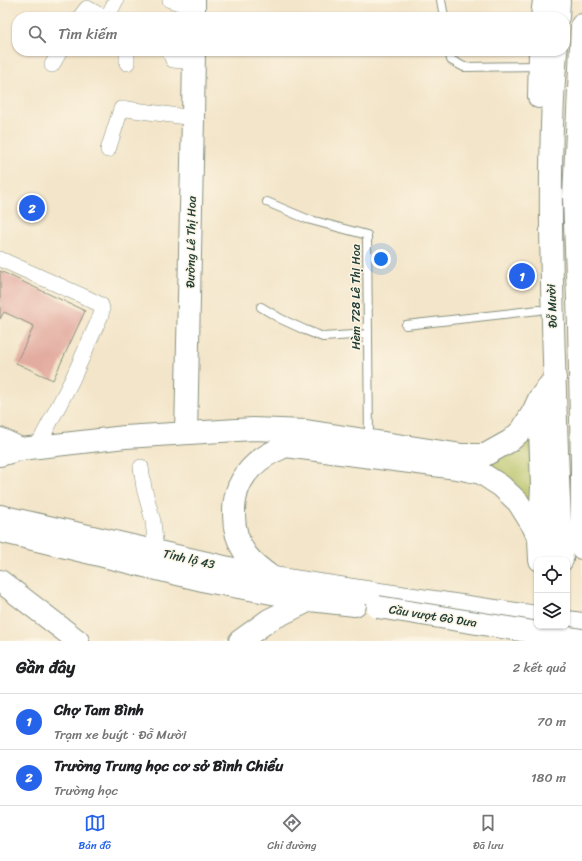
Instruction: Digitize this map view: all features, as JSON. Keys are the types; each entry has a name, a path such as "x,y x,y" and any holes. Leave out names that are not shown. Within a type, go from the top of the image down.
{"main road":[{"path":"543,12 544,0"},
{"path":"558,12 559,0"},
{"path":"582,25 578,197 582,548"},
{"name":"Đường Lê Thị Hoa","path":"189,433 194,56"},
{"name":"Đỗ Mười","path":"556,56 550,156 552,287 558,489 562,557"},
{"name":"Đỗ Mười","path":"539,58 536,261 539,310 539,399 542,471 539,539 540,557"},
{"path":"0,455 29,448 125,437 252,430 306,431 462,455 485,455 510,442 522,430 539,399 555,378"},
{"path":"189,433 225,441 286,446 457,468 481,473 501,486 518,502 550,557"},
{"path":"0,439 29,448"},
{"path":"273,578 257,566 246,554 236,531 234,501 243,478 255,464 270,453 286,446"},
{"name":"Tỉnh lộ 43","path":"0,516 379,601"},
{"name":"Tỉnh lộ 43","path":"0,531 211,582 310,600 379,601"},
{"path":"0,581 78,641"},
{"path":"0,598 54,641"},
{"path":"240,641 269,620 310,600"},
{"name":"Cầu vượt Gò Dưa","path":"379,601 534,617"},
{"name":"Cầu vượt Gò Dưa","path":"379,601 582,640"},
{"path":"570,622 582,624"},
{"path":"541,629 541,641"},
{"path":"564,629 564,641"}],"street":[{"path":"110,12 116,0"},
{"path":"170,0 194,8"},
{"path":"84,12 87,8 95,12"},
{"path":"52,65 57,56"},
{"path":"171,56 173,60 194,56"},
{"path":"108,150 121,109 193,118"},
{"path":"0,259 85,297 101,305 102,309 101,315 72,380 29,448"},
{"path":"141,467 144,488 153,521 156,552"}],"lane":[{"path":"441,0 443,12"},
{"path":"450,56 451,60 464,67 539,58"},
{"name":"Hèm 728 Lê Thị Hoa","path":"267,202 307,219 367,235 369,441"},
{"path":"261,307 281,319 323,337 368,334"},
{"path":"406,325 539,310"}],"green space":[{"path":"531,432 535,511 488,465"}],"building":[{"path":"0,271 85,311 53,380 16,363 34,326 4,312 0,319"}],"place":[{"name":"Trường Trung học cơ sở Bình Chiểu","path":"32,208"},
{"name":"Chợ Tam Bình","path":"522,276"}]}
